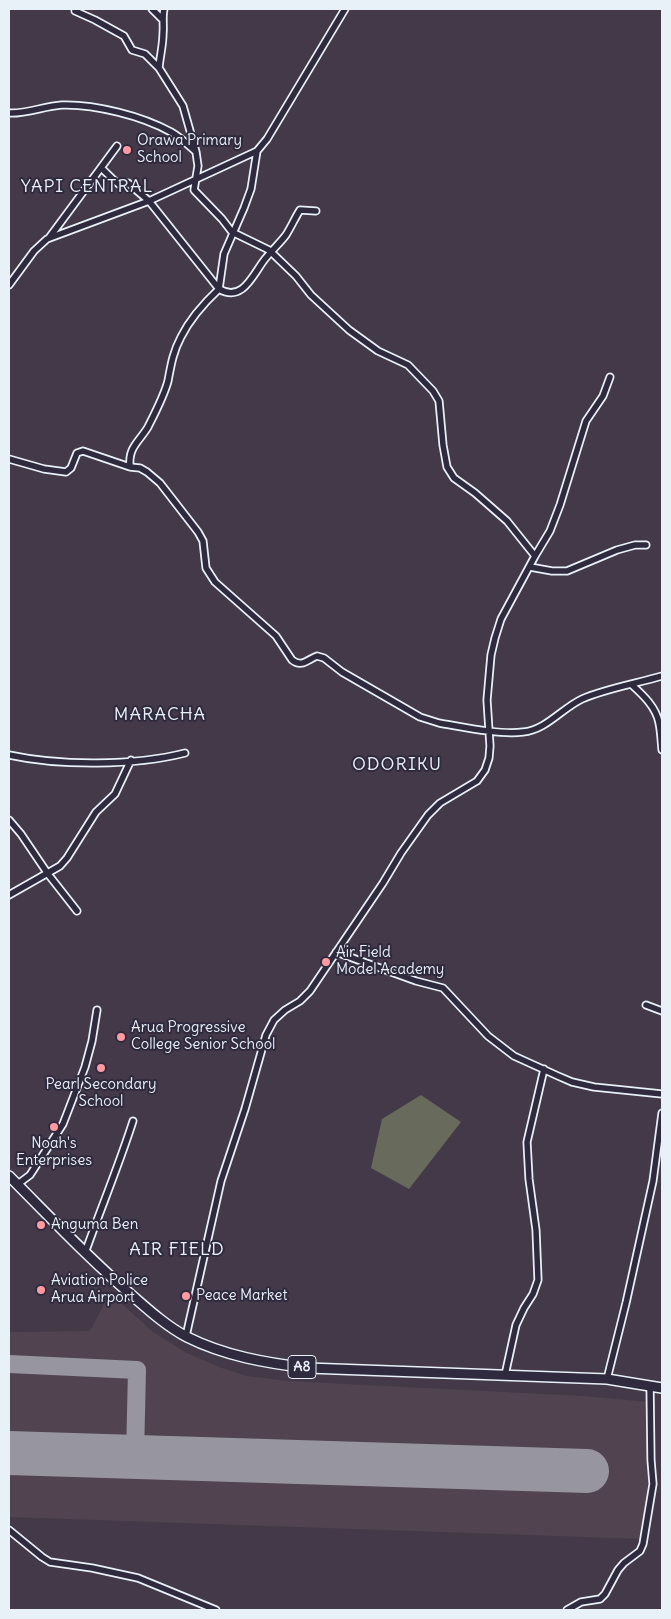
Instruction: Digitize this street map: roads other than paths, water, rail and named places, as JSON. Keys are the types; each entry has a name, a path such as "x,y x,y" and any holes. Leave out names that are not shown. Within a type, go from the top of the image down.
{"main road":[{"name":"A8","path":"12,1180 113,1280 146,1308 186,1336 237,1356 308,1368 607,1379 662,1388"}],"street":[{"path":"152,9 162,19 164,24 159,68"},
{"path":"162,19 164,9"},
{"path":"47,240 149,201 257,151 267,139 345,9"},
{"path":"75,12 95,20 124,36 132,50 145,54 159,68 183,106 196,152 198,166 194,186 196,194 222,218 232,232 259,244 271,252 296,276 312,295 350,330 378,351 408,365 437,396 447,467 454,478 475,493 506,521 535,556"},
{"path":"9,113 65,105 101,110 129,116 162,127 180,138 196,152"},
{"path":"9,284 34,251 47,240 117,146"},
{"path":"130,467 129,459 132,448 147,428 163,395 170,362 181,336 191,320 219,289 222,264 232,232 244,208 251,188 257,151"},
{"path":"101,168 110,174 118,184 121,185 128,182 149,201 219,289 226,293 231,294 246,286 285,236 300,210 316,212"},
{"path":"186,1336 221,1180 248,1101 266,1034 274,1020 285,1010 300,1001 310,991 428,815 440,803 477,781 484,770 490,752 488,679 494,638 501,619 550,531 586,421 603,396 610,377"},
{"path":"9,459 44,469 66,472 71,468 77,452 83,451 143,470 160,483 203,540 206,568 215,582 276,636 296,662 303,664 313,658 321,657 342,672 420,717 439,724 509,733 534,730 541,728 565,708 592,695 662,676"},
{"path":"530,567 552,571 567,571 617,550 635,545 646,545"},
{"path":"632,685 650,703 656,713 659,722 662,750"},
{"path":"9,755 54,761 117,762 170,757 185,753"},
{"path":"9,895 60,866 96,812 115,794 131,760"},
{"path":"9,820 22,834 48,874 77,911"},
{"path":"336,952 416,981 443,988 488,1036 514,1056 572,1082 594,1087 662,1094"},
{"path":"646,1005 662,1011"},
{"path":"12,1180 30,1175 62,1124 85,1067 97,1010"},
{"path":"506,1374 516,1325 533,1294 538,1280 536,1230 529,1179 528,1142 544,1069"},
{"path":"607,1379 653,1181 662,1113"},
{"path":"85,1252 108,1190 118,1170 133,1121"},
{"path":"567,1610 581,1602 600,1599 605,1594 618,1570 640,1551 643,1544 653,1484 650,1385"},
{"path":"9,1530 50,1562 92,1568 138,1578 216,1610"}],"place":[{"name":"Orawa Primary School","path":"127,150"},
{"name":"Air Field Model Academy","path":"326,962"},
{"name":"Arua Progressive College Senior School","path":"121,1037"},
{"name":"Pearl Secondary School","path":"101,1068"},
{"name":"Noah's Enterprises","path":"54,1127"},
{"name":"Anguma Ben","path":"41,1225"},
{"name":"Aviation Police Arua Airport","path":"41,1290"},
{"name":"Peace Market","path":"186,1296"}],"district":[{"name":"YAPI CENTRAL","path":"87,187"},
{"name":"MARACHA","path":"160,715"},
{"name":"ODORIKU","path":"397,765"},
{"name":"AIR FIELD","path":"177,1250"}]}
